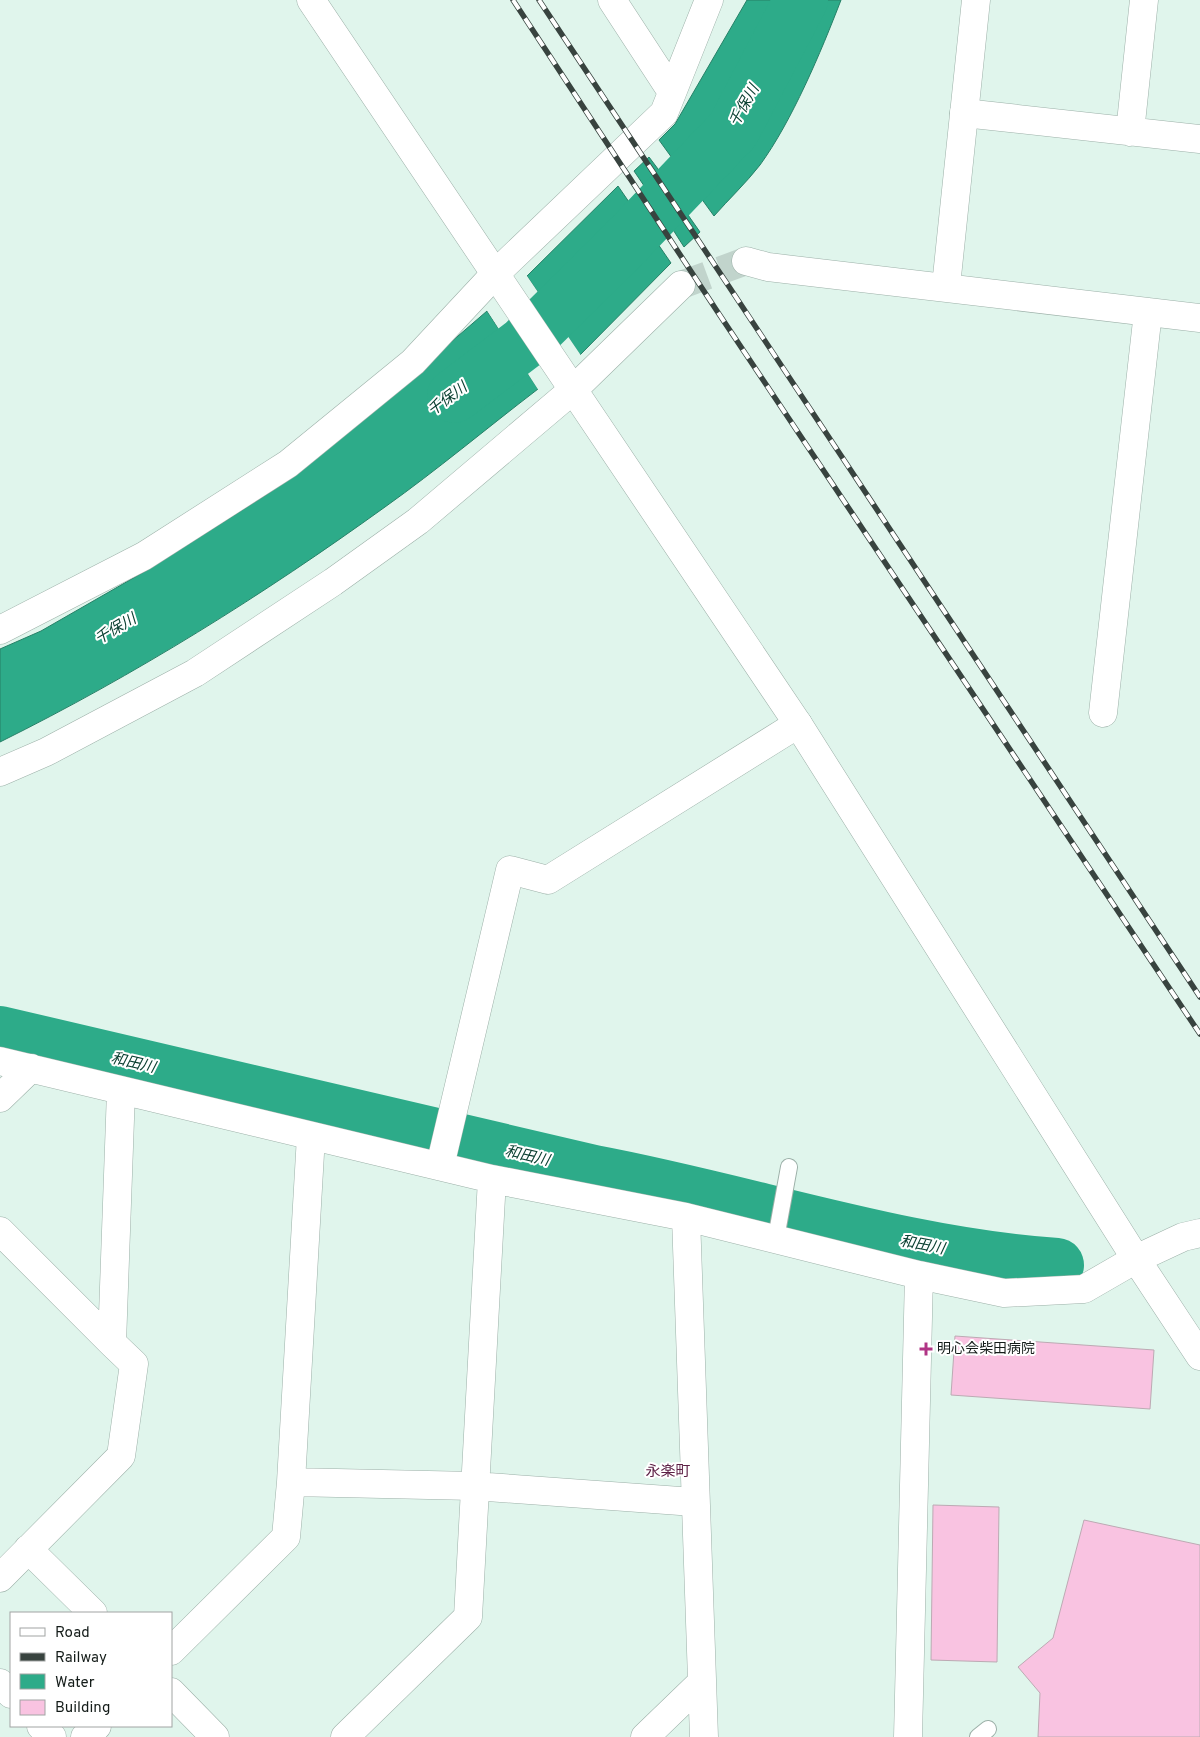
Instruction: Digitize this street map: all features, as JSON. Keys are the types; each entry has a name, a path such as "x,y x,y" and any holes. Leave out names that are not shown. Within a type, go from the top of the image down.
{"street":[{"path":"311,0 798,724 1136,1259 1200,1356"},
{"path":"612,0 672,92"},
{"path":"0,630 144,556 288,464 413,362 501,280 664,113 709,0"},
{"path":"946,286 976,0"},
{"path":"1130,132 1144,0"},
{"path":"964,113 1200,139"},
{"path":"746,261 768,267 946,286 1200,318"},
{"path":"0,772 46,752 195,673 333,582 418,521 680,285"},
{"path":"1103,713 1148,312"},
{"path":"441,1159 510,870 548,880 798,724"},
{"path":"0,1061 311,1136 441,1159 492,1179 777,1234 919,1275 1004,1293 1084,1290 1136,1259 1183,1237 1200,1233"},
{"path":"0,1098 31,1068"},
{"path":"112,1343 121,1090"},
{"path":"172,1651 286,1537 291,1482 311,1136"},
{"path":"345,1737 468,1617 492,1179"},
{"path":"686,1217 694,1502 704,1737"},
{"path":"0,1231 134,1364 122,1456 0,1578"},
{"path":"908,1737 919,1275"},
{"path":"291,1482 474,1486 694,1502"},
{"path":"28,1549 92,1612"},
{"path":"645,1737 702,1682"},
{"path":"0,1683 10,1693"},
{"path":"172,1693 215,1737"},
{"path":"42,1727 52,1737"},
{"path":"85,1737 96,1727"}],"lane":[{"path":"777,1234 789,1166"}],"water":[{"path":"747,0 841,0 815,63 772,147 760,165 714,216 659,140 675,124"},
{"path":"649,157 670,185 667,194 674,195 700,232 684,247 663,214 664,198 660,195 653,199 634,171"},
{"path":"618,186 671,263 580,355 527,276"},
{"path":"487,311 538,389 404,493 339,540 245,602 100,689 0,742 0,649 41,631 149,569 269,493 378,405"}],"pier":[{"path":"525,274 582,357 578,356 525,278"},
{"path":"486,309 490,310 540,387 539,391"}],"building":[{"path":"955,1336 1154,1350 1150,1409 951,1395"},
{"path":"933,1505 999,1507 997,1662 931,1660"},
{"path":"1084,1520 1200,1545 1200,1737 1038,1737 1040,1693 1018,1667 1053,1638"}],"waterway":[{"name":"千保川","path":"454,396 524,343 625,243 733,130 801,0"},
{"name":"和田川","path":"0,1033 882,1238 998,1259 1057,1265"}],"tunnel":[{"path":"681,285 746,261"}],"railway":[{"path":"513,0 717,311 1200,1034"},
{"path":"539,0 1200,997"}],"place":[{"name":"明心会柴田病院","path":"926,1349"}],"district":[{"name":"永楽町","path":"668,1472"}]}
